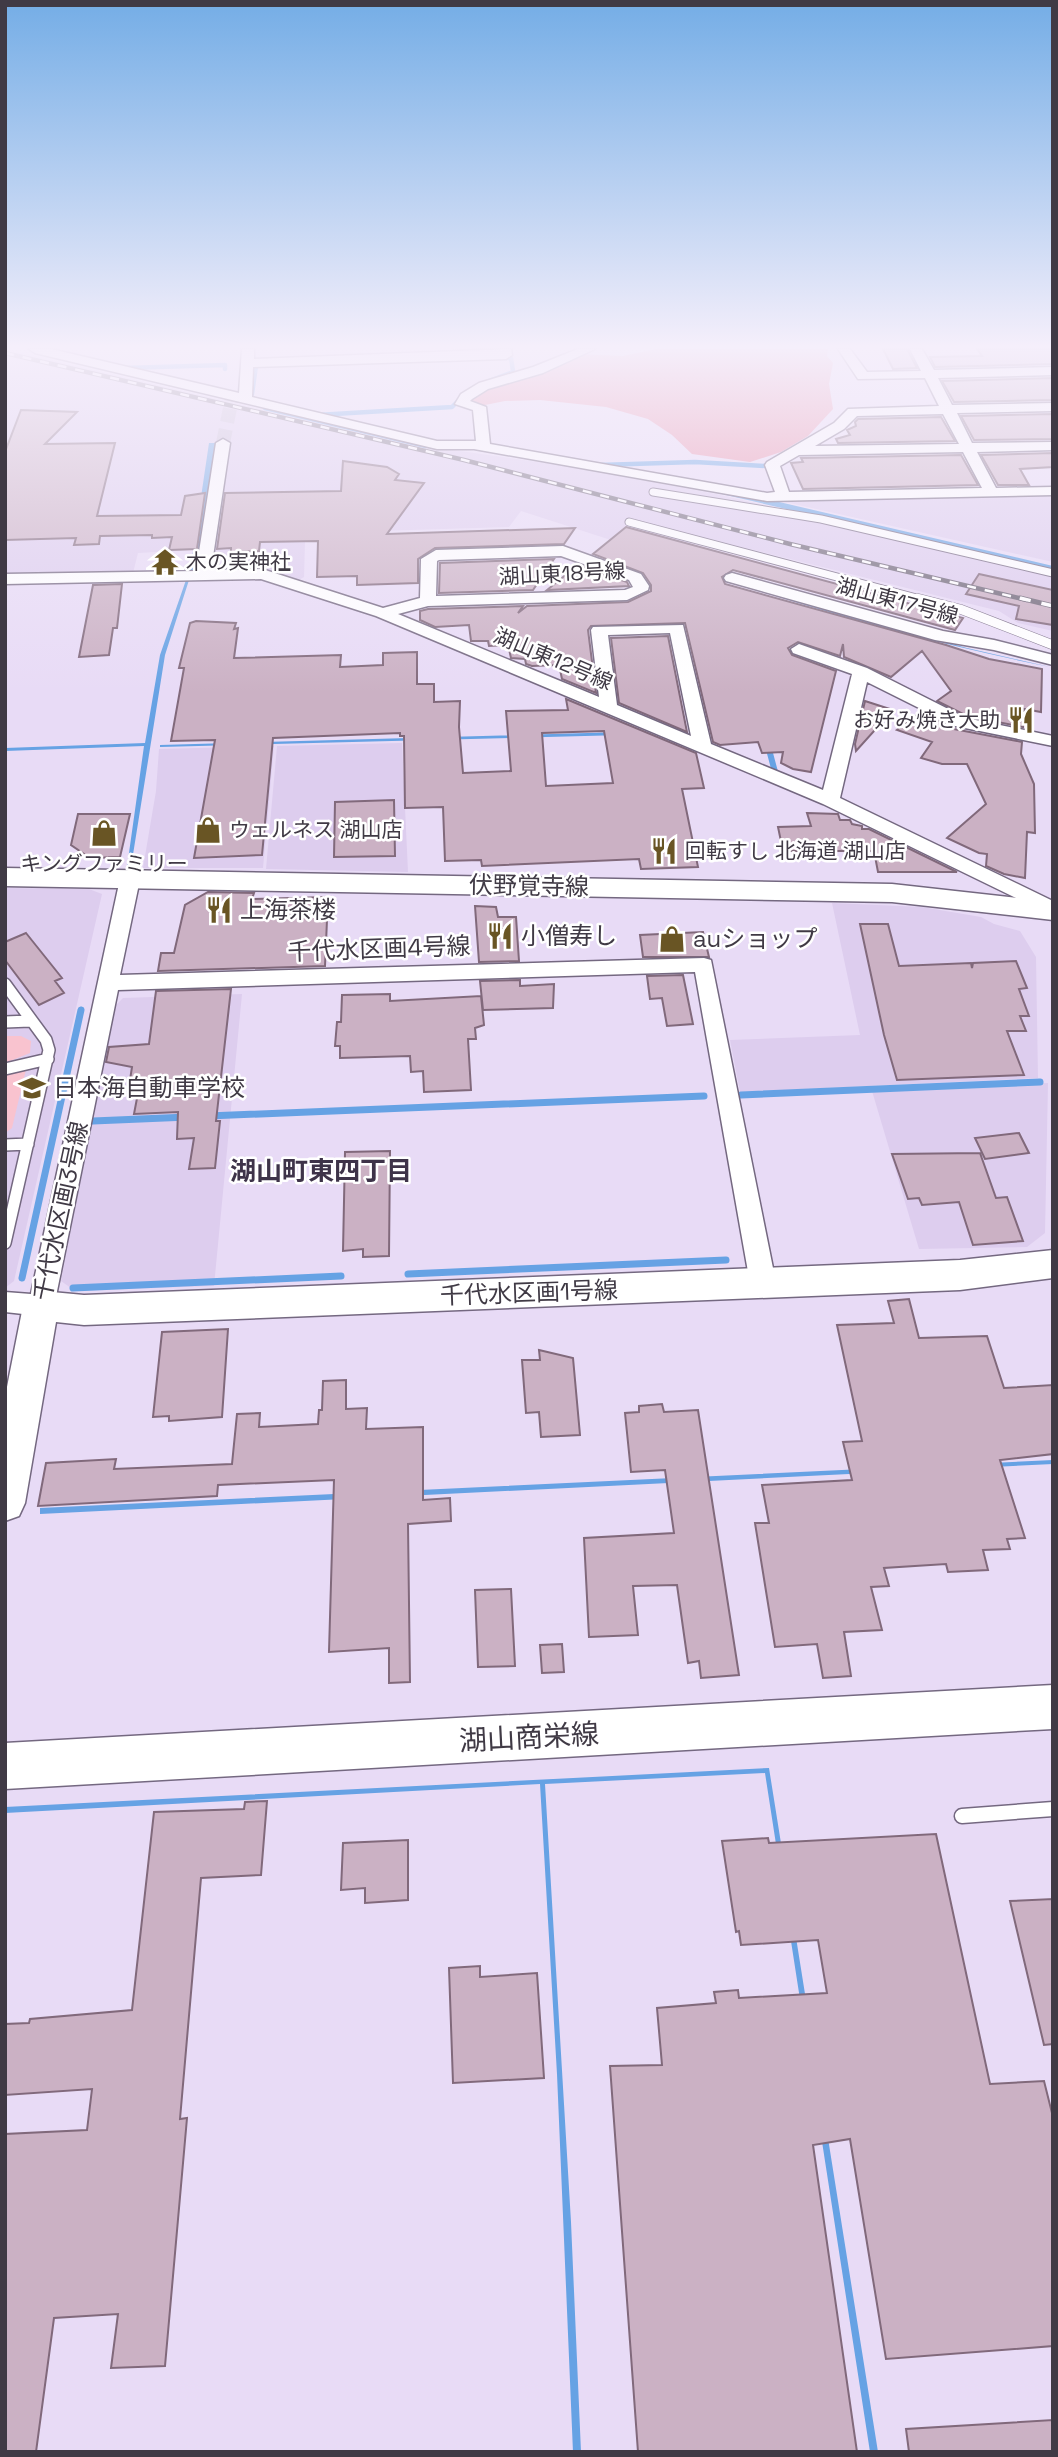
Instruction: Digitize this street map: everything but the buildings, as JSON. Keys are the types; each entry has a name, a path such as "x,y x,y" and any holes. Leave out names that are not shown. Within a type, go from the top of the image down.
{"street":[{"path":"203,574 220,464"},
{"path":"578,464 766,498 1053,491"},
{"path":"774,464 772,465 784,497"},
{"path":"977,464 991,492"},
{"name":"湖山東18号線","path":"382,613 428,601 627,595 640,590 641,586 635,577 563,551 436,555 429,559 428,601"},
{"name":"湖山東12号線","path":"5,579 262,574 382,613 830,800 1053,910"},
{"name":"湖山東17号線","path":"732,578 940,636 994,645 1053,660"},
{"path":"609,708 599,630 677,628 703,748"},
{"path":"799,649 861,672 961,722 1053,741"},
{"path":"830,800 861,672"},
{"name":"伏野覚寺線","path":"5,877 892,893 1053,910"},
{"name":"千代水区画3号線","path":"5,1503 23,1304 110,983 130,879"},
{"name":"千代水区画4号線","path":"110,983 704,965 763,1283"},
{"name":"千代水区画1号線","path":"23,1304 84,1310 960,1275 1053,1264"},
{"name":"湖山商栄線","path":"5,1766 1053,1707"}],"lane":[{"path":"653,492 821,519 1053,573"},
{"path":"629,522 832,578 960,608 1053,645"},
{"path":"5,984 48,1044 48,1059 20,1181 10,1209 6,1238"},
{"path":"5,1022 30,1021"},
{"path":"5,1069 48,1059"},
{"path":"5,1145 28,1144"},
{"path":"5,1181 20,1181"},
{"path":"962,1816 1053,1809"}],"shaded area":[{"path":"5,464 549,464 716,494 1053,571 1053,631 1018,623 999,611 702,537 673,560 521,511 509,527 378,531 377,540 305,542 304,577 297,581 192,550 138,553 133,573 5,577"},
{"path":"1053,495 1053,562 785,502"},
{"path":"402,743 408,872 266,869 277,746"},
{"name":"ウェルネス 湖山店","path":"274,746 263,868 143,868 156,791 159,749"},
{"name":"日本海自動車学校","path":"5,888 89,889 102,894 14,1281 5,1288"},
{"path":"832,903 922,907 981,917 994,924 1020,931 1036,957 1038,1078 740,1092 730,1040 860,1035"},
{"path":"242,994 214,1286 71,1291 71,1288 61,1281 115,1006 123,998"},
{"path":"5,1036 21,1036 31,1041 30,1053 5,1063"},
{"path":"27,1065 12,1128 5,1133 5,1075"},
{"path":"1048,1083 1045,1233 1027,1247 919,1249 872,1091"}],"water":[{"path":"206,464 213,464 199,558 193,572 188,572 194,559 192,558"},
{"path":"552,464 568,464 775,501 1053,566 1053,571 713,492"},
{"path":"613,541 748,587 667,560"},
{"path":"186,580 189,580 165,655 131,867 127,867 144,746 5,751 5,748 145,743 160,655"},
{"path":"772,595 967,648 1050,667 994,655 884,628"},
{"path":"623,732 623,735 160,747 160,745"},
{"path":"1053,1460 1053,1464 40,1514 40,1508"},
{"path":"769,1768 878,2452 870,2452 765,1773 545,1784 571,2222 581,2452 573,2452 557,2074 540,1784 5,1813 5,1807"}],"waterway":[{"path":"600,465 642,464"},
{"path":"724,464 766,466"},
{"path":"767,742 775,772"},
{"path":"22,1278 81,1010"},
{"path":"741,1095 1040,1082"},
{"path":"208,1116 704,1096"},
{"path":"93,1121 188,1117"},
{"path":"408,1274 726,1260"},
{"path":"73,1288 341,1276"}],"railway":[{"path":"478,464 790,544 1027,600"},
{"path":"1020,598 1053,606"}],"place":[{"name":"木の実神社","path":"165,562"},
{"name":"お好み焼き大助","path":"1021,720"},
{"name":"ウェルネス 湖山店","path":"208,830"},
{"name":"キングファミリー","path":"104,833"},
{"name":"回転すし 北海道 湖山店","path":"664,851"},
{"name":"上海茶楼","path":"219,910"},
{"name":"小僧寿し","path":"500,936"},
{"name":"auショップ","path":"672,939"},
{"name":"日本海自動車学校","path":"32,1088"}],"district":[{"name":"湖山町東四丁目","path":"321,1171"}]}
